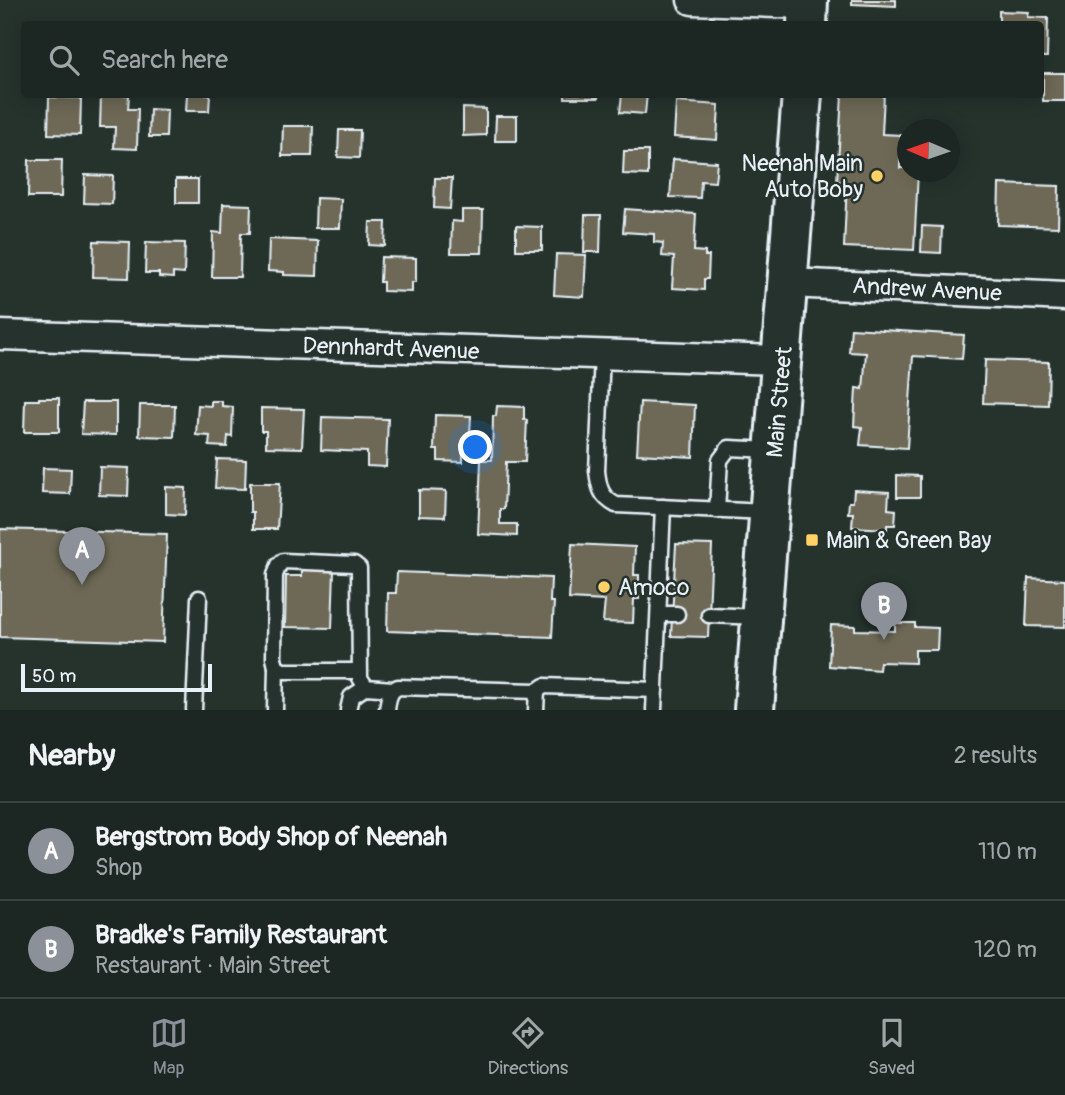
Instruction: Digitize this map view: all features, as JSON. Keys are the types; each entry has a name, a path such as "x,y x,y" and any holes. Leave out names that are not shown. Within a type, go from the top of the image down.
{"main road":[{"name":"Main Street","path":"754,710 802,98"}],"street":[{"path":"692,0 808,10"},
{"name":"Andrew Avenue","path":"789,283 1065,296"},
{"name":"Dennhardt Avenue","path":"0,335 783,360"}],"lane":[{"path":"602,355 597,471 599,489 606,499 615,505 770,513"},
{"path":"717,510 720,460 724,452 729,448 775,450"},
{"path":"654,710 663,507"},
{"path":"275,710 275,575 283,561 354,564 359,568 358,671 366,687"},
{"path":"194,710 199,598"},
{"path":"659,614 677,614"},
{"path":"709,615 762,617"},
{"path":"276,667 283,671 358,671"},
{"path":"348,710 351,697 366,687 537,691 544,686 655,690"},
{"path":"387,710 393,689"},
{"path":"536,710 537,691"}],"building":[{"path":"852,0 896,0 896,6 852,4"},
{"path":"999,11 1029,12 1028,17 1048,18 1047,57 1044,57 1044,21 999,21"},
{"path":"1044,73 1065,73 1065,101 1043,101"},
{"path":"49,98 81,98 80,135 48,134"},
{"path":"101,98 129,98 128,109 138,109 137,149 114,148 115,127 100,127"},
{"path":"187,98 210,98 209,111 186,111"},
{"path":"622,98 647,98 645,114 620,112"},
{"name":"Neenah Main Auto Boby","path":"842,98 884,98 882,134 897,135 897,182 917,182 914,250 844,247 847,182 837,181"},
{"path":"676,102 719,105 717,140 674,137"},
{"path":"463,108 486,109 486,135 463,136"},
{"path":"150,109 167,110 166,137 149,137"},
{"path":"496,116 517,116 517,141 495,141"},
{"path":"283,126 313,126 312,156 282,156"},
{"path":"339,130 360,130 359,158 338,157"},
{"path":"624,151 648,151 648,175 623,174"},
{"path":"673,159 717,162 715,182 701,181 700,198 670,197"},
{"path":"29,160 62,160 61,197 28,197"},
{"path":"85,175 113,176 112,204 84,203"},
{"path":"435,178 452,178 450,209 434,208"},
{"path":"176,179 198,179 198,203 176,203"},
{"path":"999,184 1059,186 1058,227 998,225"},
{"path":"316,198 341,199 340,228 315,228"},
{"path":"223,204 251,205 250,233 241,233 240,277 212,277 213,232 222,233"},
{"path":"625,209 696,214 694,251 705,252 705,256 709,256 708,279 704,279 704,290 672,288 674,257 662,256 663,243 654,242 654,234 623,232"},
{"path":"462,210 483,210 482,253 451,253 452,221 462,222"},
{"path":"585,215 601,215 600,252 584,252"},
{"path":"370,222 386,222 385,246 369,245"},
{"path":"516,226 542,227 542,250 516,250"},
{"path":"922,226 942,227 941,253 921,252"},
{"path":"269,239 318,241 317,276 284,275 284,272 268,271"},
{"path":"94,241 130,242 129,278 93,277"},
{"path":"146,242 185,243 184,274 173,273 173,278 159,277 159,273 145,273"},
{"path":"556,254 586,255 584,297 554,295"},
{"path":"381,257 416,258 416,282 412,282 412,292 383,291 383,282 380,282"},
{"path":"851,328 964,335 962,359 913,356 907,448 860,445 862,427 854,426 856,388 863,389 866,353 849,352"},
{"path":"985,360 1049,362 1048,405 983,403"},
{"path":"59,398 59,432 24,432 25,400"},
{"path":"211,401 222,401 222,406 233,407 232,437 228,436 227,447 209,446 210,436 196,435 198,405 211,406"},
{"path":"83,402 116,402 116,435 81,434"},
{"path":"640,402 695,405 693,457 637,454"},
{"path":"140,405 175,405 174,437 139,436"},
{"path":"497,406 524,407 524,419 527,420 525,462 506,462 504,509 500,509 500,524 517,524 517,536 478,534 481,460 492,460 493,416 496,416"},
{"path":"261,408 304,409 302,448 266,447 266,431 261,431"},
{"path":"435,415 471,416 469,452 463,452 463,462 438,461 438,450 434,450"},
{"path":"322,417 388,419 386,467 367,466 367,452 321,450"},
{"path":"217,459 246,460 245,489 215,488"},
{"path":"100,467 129,468 128,496 99,495"},
{"path":"43,468 71,469 70,494 42,493"},
{"path":"897,475 920,476 920,497 897,497"},
{"path":"250,483 280,483 277,529 253,529"},
{"path":"166,487 186,488 185,515 166,514"},
{"path":"419,490 446,491 445,517 419,516"},
{"path":"854,490 889,492 888,509 896,510 895,525 887,525 887,529 852,527 853,513 848,513"},
{"path":"0,529 167,534 163,642 0,637"},
{"name":"Amoco","path":"572,544 635,547 634,575 639,575 639,599 634,599 633,623 603,622 605,601 569,599"},
{"path":"676,544 712,545 708,637 671,636"},
{"path":"302,569 334,570 332,628 285,627 286,576 302,576"},
{"path":"397,572 551,578 550,602 554,602 552,637 387,631 388,593 396,593"},
{"path":"1028,578 1065,580 1065,627 1026,626"},
{"path":"895,623 915,623 915,627 938,628 937,650 915,650 915,663 880,662 879,670 829,666 831,625 855,626 855,630 895,631"}],"place":[{"name":"Neenah Main Auto Boby","path":"877,176"},
{"name":"Main & Green Bay","path":"812,540"},
{"name":"Bergstrom Body Shop of Neenah","path":"82,585"},
{"name":"Amoco","path":"604,587"},
{"name":"Bradke's Family Restaurant","path":"884,640"}]}
